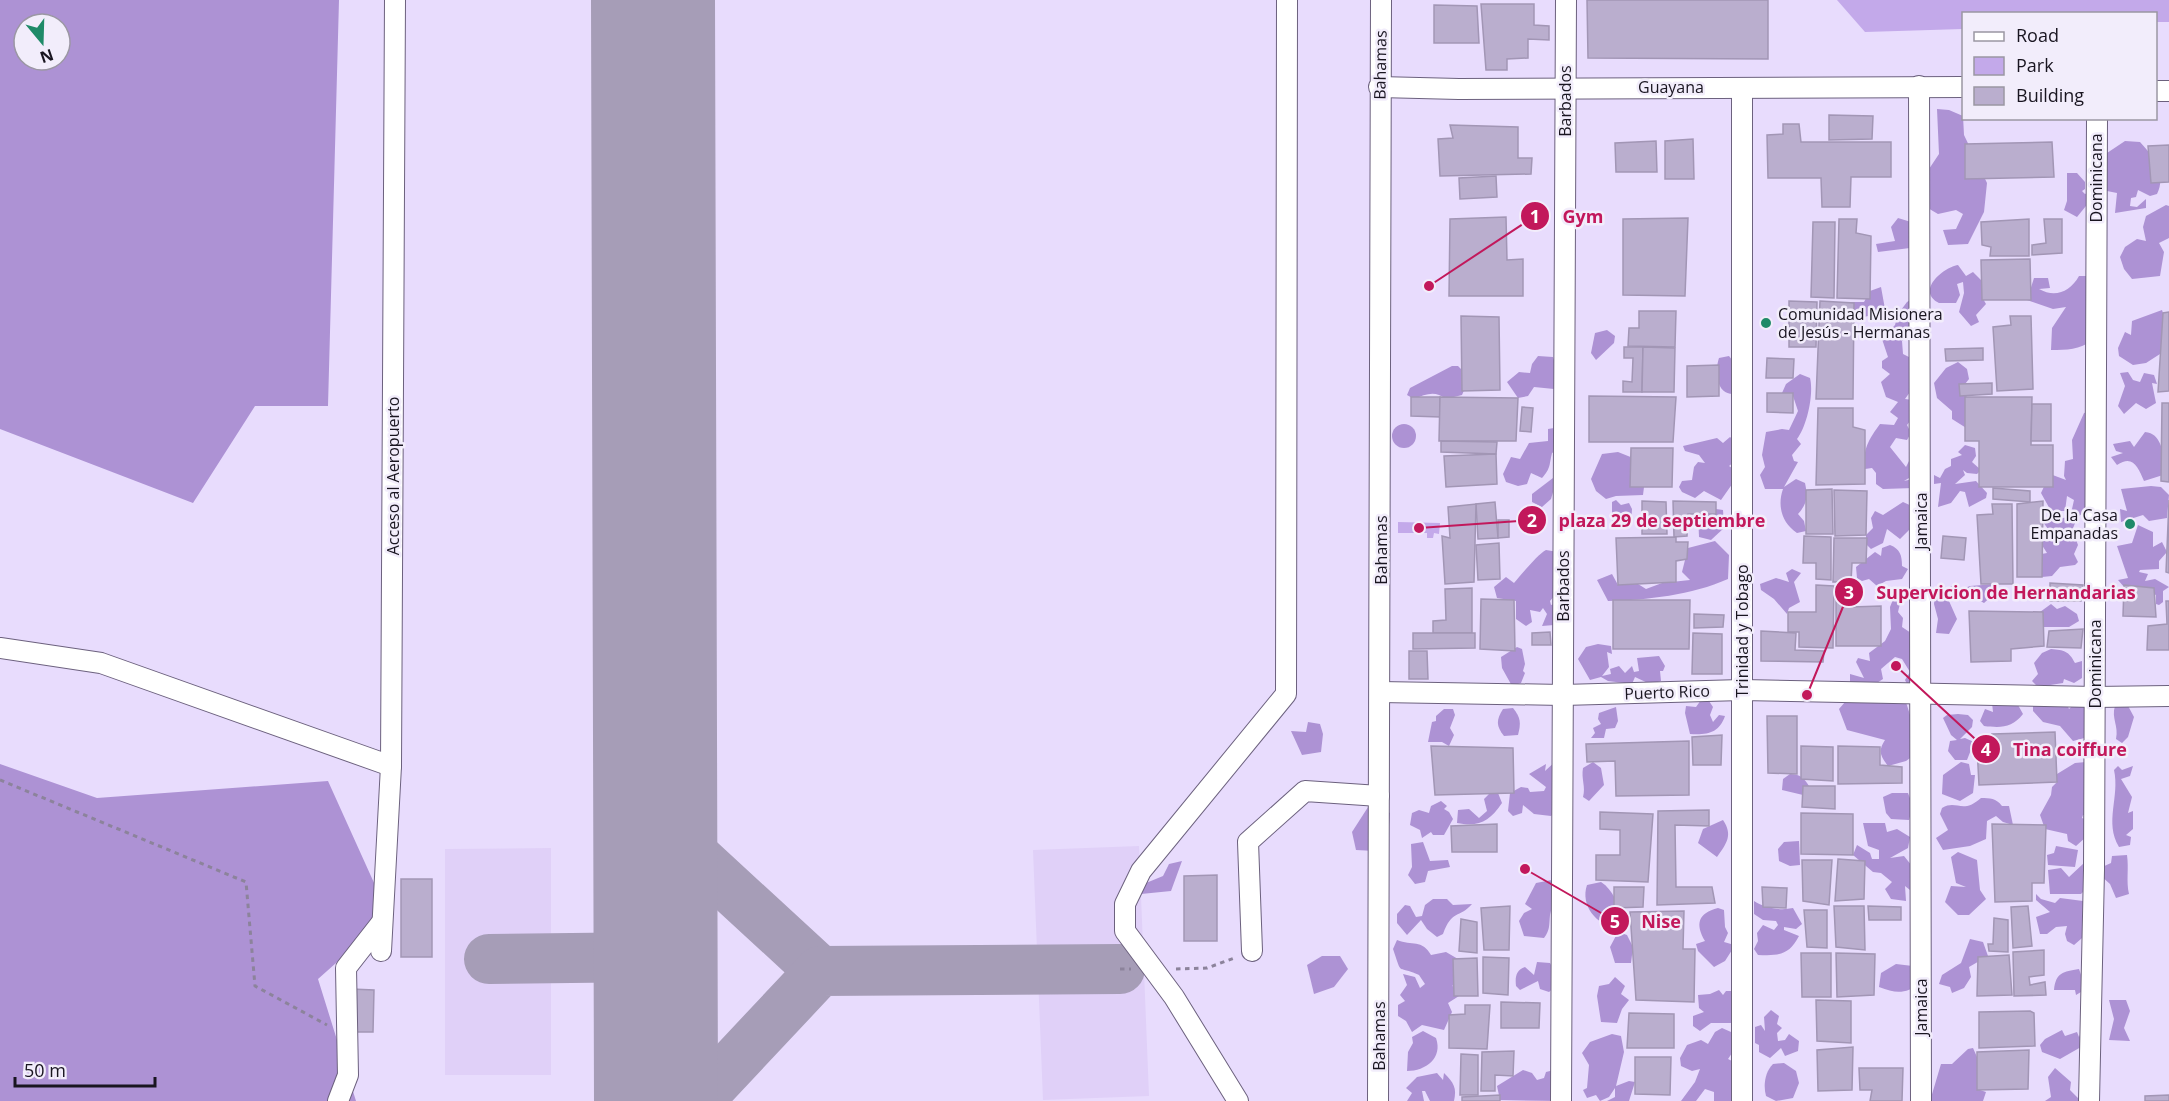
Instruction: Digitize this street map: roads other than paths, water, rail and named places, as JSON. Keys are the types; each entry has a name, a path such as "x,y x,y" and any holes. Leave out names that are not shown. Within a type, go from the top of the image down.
{"street":[{"name":"Acceso al Aeropuerto","path":"381,951 391,766 395,0"},
{"path":"1238,1101 1174,997 1125,931 1125,904 1141,871 1286,694 1287,0"},
{"name":"Bahamas","path":"1378,1101 1381,0"},
{"name":"Barbados","path":"1561,1101 1566,0"},
{"name":"Jamaica","path":"1919,86 1921,1101"},
{"name":"Guayana","path":"1379,87 1565,89 1962,87"},
{"name":"Trinidad y Tobago","path":"1742,88 1742,1101"},
{"name":"Dominicana","path":"2089,1101 2095,697 2097,120"},
{"path":"0,648 101,663 391,766"},
{"name":"Puerto Rico","path":"1380,692 1563,695 1742,690 2095,697 2169,696"},
{"path":"1252,951 1248,842 1305,791 1379,796"},
{"path":"338,1101 348,1075 346,968 382,922"}],"place":[{"name":"Gym","path":"1429,286"},
{"name":"Comunidad Misionera de Jesús - Hermanas","path":"1766,323"},
{"name":"De la Casa Empanadas","path":"2130,524"},
{"name":"plaza 29 de septiembre","path":"1419,528"},
{"name":"Tina coiffure","path":"1896,666"},
{"name":"Supervicion de Hernandarias","path":"1807,695"},
{"name":"Nise","path":"1525,869"}]}
